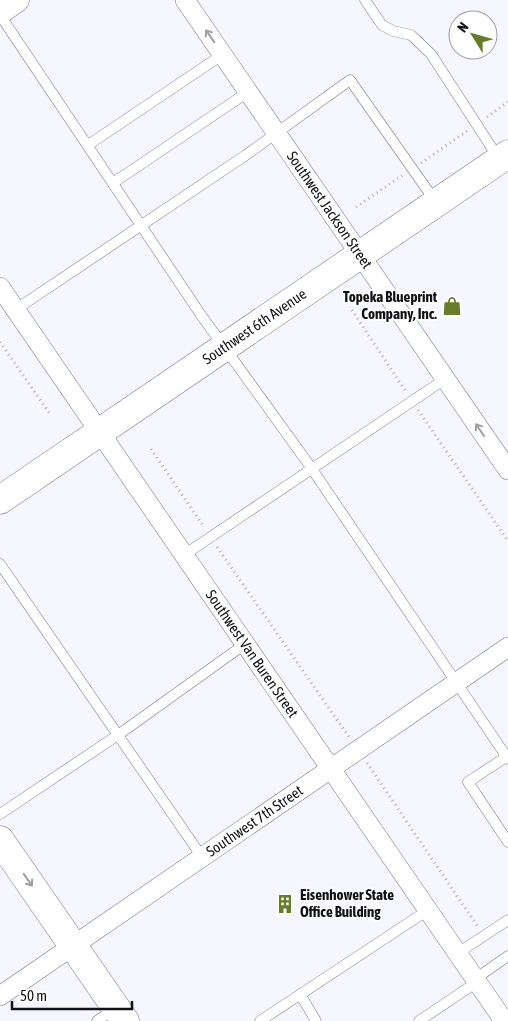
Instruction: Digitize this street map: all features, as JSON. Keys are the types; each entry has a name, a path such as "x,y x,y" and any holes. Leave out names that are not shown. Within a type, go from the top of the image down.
{"main road":[{"name":"Southwest 6th Avenue","path":"0,500 504,157"},
{"path":"1,842 73,946 112,1017"}],"street":[{"path":"0,13 18,0"},
{"name":"Southwest Jackson Street","path":"185,0 508,470"},
{"name":"Southwest Van Buren Street","path":"5,297 504,1021"},
{"name":"Southwest 7th Street","path":"0,996 508,647"}],"lane":[{"path":"364,0 382,24 392,31 411,35 430,54 477,123 504,157"},
{"path":"0,13 223,347 312,470 455,684 507,758 468,782 508,842"},
{"path":"88,145 222,55"},
{"path":"5,297 141,225 350,80 436,202"},
{"path":"113,183 248,92"},
{"path":"184,555 445,379"},
{"path":"0,564 202,857"},
{"path":"0,814 118,735 245,644"},
{"path":"260,1021 428,910"},
{"path":"458,953 508,920"},
{"path":"419,1021 508,956"},
{"path":"300,994 316,1021"}],"path":[{"path":"356,207 508,102"},
{"path":"352,310 508,541"},
{"path":"0,342 50,414"},
{"path":"151,449 484,936"}],"place":[{"name":"Topeka Blueprint Company, Inc.","path":"452,306"},
{"name":"Eisenhower State Office Building","path":"285,904"}]}
